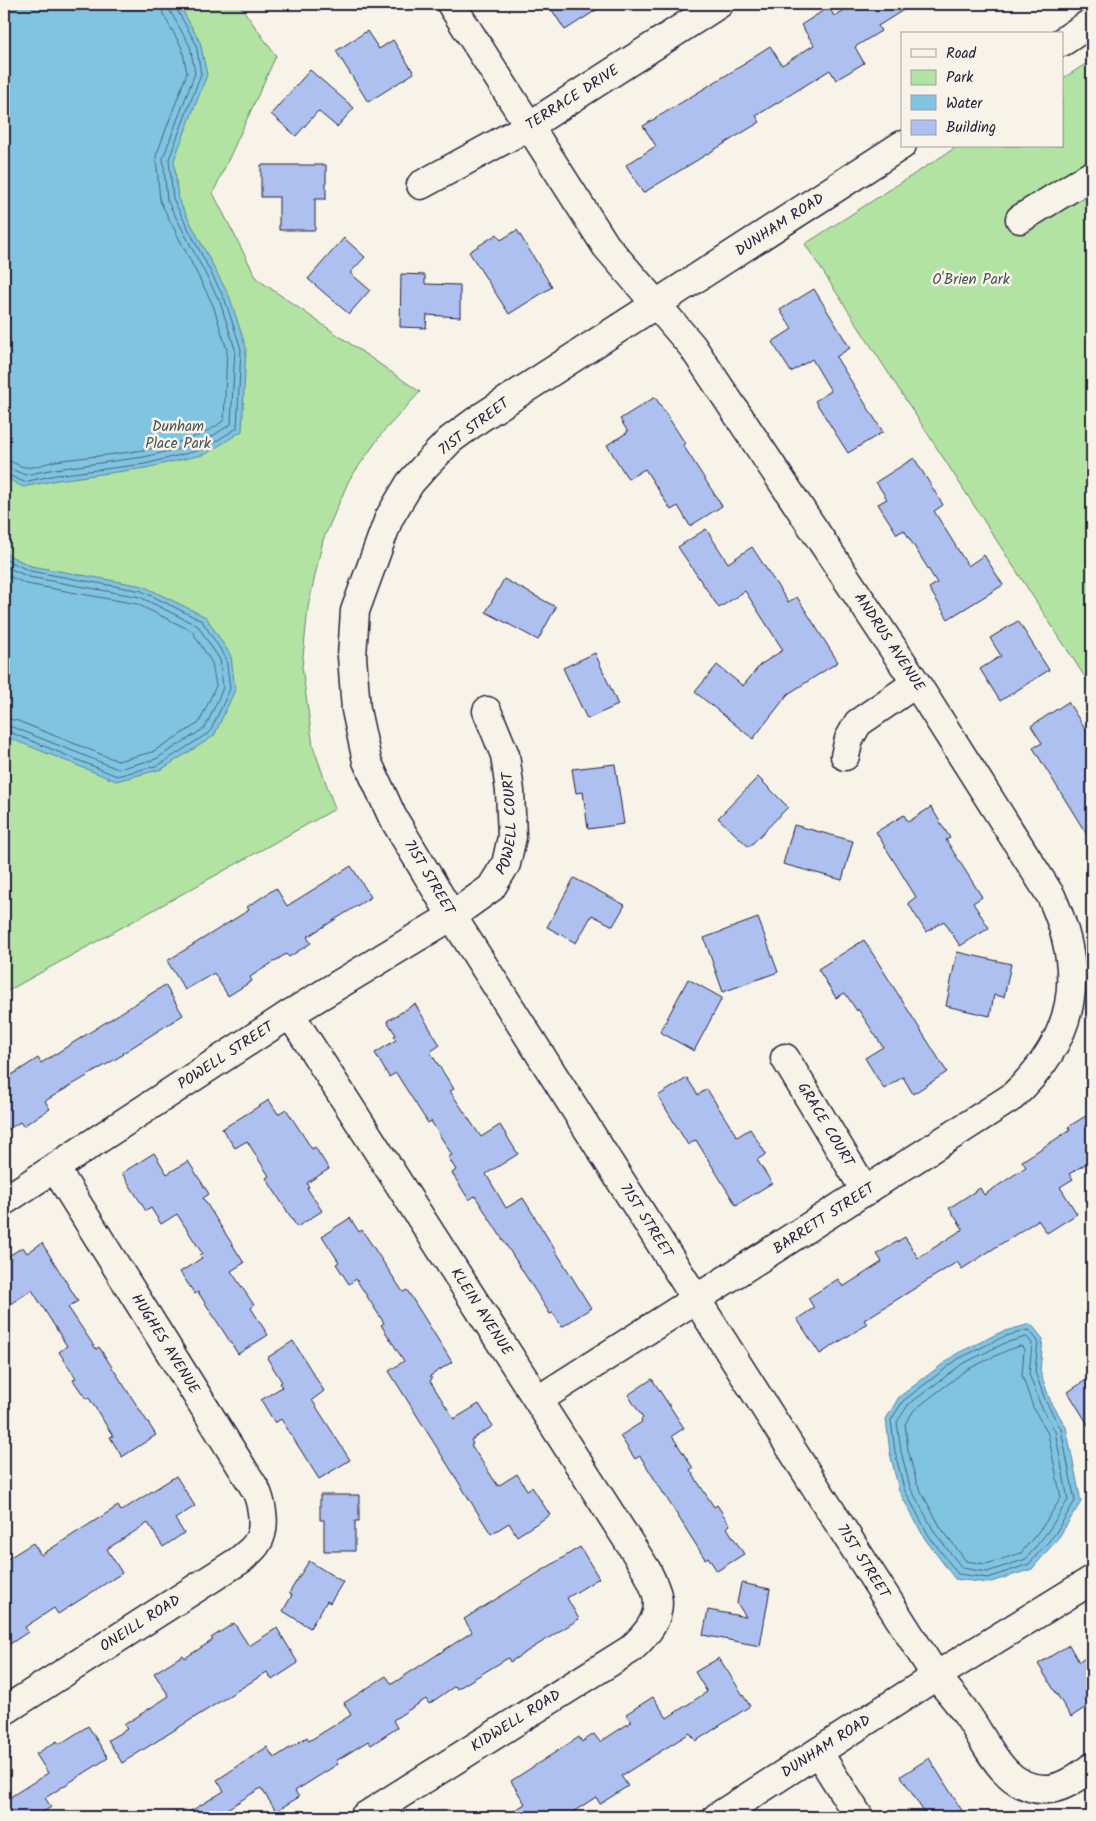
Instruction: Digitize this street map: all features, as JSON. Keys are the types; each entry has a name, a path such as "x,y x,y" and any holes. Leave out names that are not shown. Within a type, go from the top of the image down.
{"street":[{"path":"451,4 606,246 657,305"},
{"name":"TERRACE DRIVE","path":"422,185 529,126 719,4"},
{"path":"1064,41 1092,22"},
{"name":"DUNHAM ROAD","path":"657,305 901,146"},
{"path":"1020,220 1092,175"},
{"name":"ANDRUS AVENUE","path":"657,305 692,346 916,683 1051,896 1062,919 1069,946 1073,974 1070,1002"},
{"name":"71ST STREET","path":"657,305 480,418 450,440 410,483 389,518 368,570 355,611 352,656 356,710 367,761 392,816 452,916 695,1301 936,1676 965,1712 1000,1765 1010,1777 1021,1784 1033,1788 1047,1789 1058,1787 1092,1767"},
{"path":"845,756 849,739 858,723 916,683"},
{"name":"POWELL COURT","path":"452,916 491,888 506,864 512,837 510,791 505,755 487,712"},
{"name":"POWELL STREET","path":"4,1201 290,1014 452,916"},
{"name":"BARRETT STREET","path":"538,1400 997,1108 1023,1088 1051,1052 1063,1028 1070,1002"},
{"name":"KLEIN AVENUE","path":"290,1014 646,1570 657,1595 656,1615"},
{"name":"GRACE COURT","path":"785,1058 866,1192"},
{"name":"HUGHES AVENUE","path":"55,1168 256,1490 260,1501 263,1523"},
{"name":"ONEILL ROAD","path":"4,1711 240,1560 258,1542 263,1523"},
{"name":"DUNHAM ROAD","path":"717,1817 936,1676 1092,1580"},
{"name":"KIDWELL ROAD","path":"364,1817 631,1648 647,1634 656,1615"},
{"path":"818,1752 859,1817"}],"green space":[{"name":"Dunham Place Park","path":"4,4 239,4 276,56 213,193 257,279 420,392 383,432 349,480 323,540 308,607 302,667 313,746 335,809 4,993"},
{"name":"O'Brien Park","path":"1092,60 1092,688 805,244 955,148 1064,148 1064,78"}],"water":[{"path":"4,4 179,4 200,42 207,75 174,160 178,199 230,298 246,348 242,431 206,454 146,468 57,480 23,487 4,477"},
{"path":"4,553 31,566 143,586 206,617 231,656 235,690 214,736 162,769 116,781 4,736"},
{"path":"1031,1324 1043,1339 1040,1371 1050,1400 1066,1427 1081,1502 1059,1537 1032,1569 988,1583 955,1579 925,1539 899,1491 890,1453 886,1419 899,1397 956,1354 1001,1332"}],"building":[{"path":"548,4 606,4 565,30"},
{"path":"855,4 913,4 878,26 881,31 855,47 864,63 836,80 830,70 756,116 760,122 643,193 626,165 656,146 643,126 746,63 770,46 782,65 814,45 801,25 829,7 834,16"},
{"path":"367,31 379,49 393,40 414,73 368,102 336,51"},
{"path":"310,70 354,108 337,127 318,111 296,136 271,114"},
{"path":"261,165 326,165 326,199 315,199 315,230 279,230 279,197 261,197"},
{"path":"517,230 552,287 509,314 469,252 497,234 501,240"},
{"path":"344,238 365,257 350,273 370,290 349,314 308,279"},
{"path":"401,274 425,275 425,284 460,285 460,317 427,315 426,328 400,327"},
{"path":"814,289 850,348 836,357 883,432 848,453 815,401 831,391 812,359 791,372 772,342 792,329 780,310"},
{"path":"655,397 722,506 690,526 678,506 671,510 645,469 628,479 607,445 628,432 620,419"},
{"path":"914,458 943,505 934,511 968,566 984,555 1003,585 948,619 929,588 937,583 904,530 897,534 878,504 887,499 876,482"},
{"path":"706,529 728,563 752,547 788,602 797,597 838,662 788,694 753,739 695,692 717,665 743,686 760,665 783,650 745,591 719,608 678,547"},
{"path":"504,579 556,607 538,640 486,612"},
{"path":"1018,621 1049,670 1000,701 980,669 1001,656 990,638"},
{"path":"595,653 618,705 587,719 563,668"},
{"path":"1068,702 1092,740 1092,843 1033,748 1042,743 1031,726"},
{"path":"615,764 624,824 588,829 583,792 576,793 572,769"},
{"path":"758,777 788,807 749,847 718,818"},
{"path":"931,807 950,838 946,840 982,897 973,903 989,928 960,946 944,921 926,932 908,903 916,897 876,832 904,815 908,822"},
{"path":"794,825 853,841 842,880 783,864"},
{"path":"351,866 371,897 307,937 311,943 289,957 286,954 250,977 252,981 228,996 214,973 185,990 167,961 249,910 247,907 276,888 287,906"},
{"path":"574,878 625,905 613,926 592,915 576,943 547,927"},
{"path":"758,918 778,972 723,992 704,938"},
{"path":"864,940 947,1072 913,1094 903,1077 884,1089 865,1058 883,1047 845,993 836,998 818,969"},
{"path":"957,952 1011,964 1004,997 994,995 990,1016 946,1006"},
{"path":"688,979 722,998 694,1051 660,1032"},
{"path":"165,985 183,1015 124,1054 45,1101 50,1109 23,1126 20,1122 4,1132 4,1080 38,1058 41,1063"},
{"path":"415,1004 440,1045 430,1052 454,1089 450,1091 481,1137 500,1125 518,1154 486,1174 506,1208 523,1198 591,1308 562,1327 553,1313 550,1314 475,1196 469,1200 452,1173 456,1170 448,1157 452,1155 431,1121 428,1123 396,1073 389,1077 375,1053 396,1040 394,1036 396,1035 387,1021"},
{"path":"687,1078 698,1095 707,1089 737,1137 750,1129 766,1154 757,1160 772,1183 736,1205 696,1140 688,1145 658,1096"},
{"path":"269,1100 278,1114 286,1109 312,1149 315,1147 329,1169 307,1183 309,1187 307,1188 322,1211 297,1227 266,1178 269,1176 247,1141 235,1148 222,1129"},
{"path":"1092,1112 1092,1160 1069,1174 1073,1179 1060,1187 1077,1214 1047,1233 1038,1220 962,1269 957,1262 864,1320 867,1324 820,1354 797,1319 814,1308 808,1298 838,1279 843,1287 882,1262 877,1254 905,1237 918,1258 963,1229 949,1208 980,1188 984,1195 1026,1167 1022,1161 1070,1130 1068,1127"},
{"path":"154,1153 167,1174 188,1161 209,1194 203,1198 244,1263 231,1271 254,1305 251,1308 268,1335 238,1354 198,1292 195,1294 180,1272 202,1258 199,1255 202,1253 177,1214 161,1224 151,1208 146,1211 122,1173"},
{"path":"350,1218 359,1232 362,1230 403,1292 407,1290 452,1362 430,1376 432,1379 430,1381 454,1419 479,1404 493,1426 471,1440 473,1444 471,1445 498,1486 517,1474 527,1490 532,1487 550,1515 517,1536 509,1523 491,1534 389,1371 404,1361 381,1325 384,1323 356,1279 349,1284 336,1264 339,1262 322,1236"},
{"path":"42,1243 78,1301 68,1307 96,1349 99,1347 156,1435 122,1457 110,1437 113,1436 89,1398 86,1399 73,1380 76,1378 59,1352 67,1346 32,1290 4,1308 4,1259 23,1247 27,1253"},
{"path":"293,1341 324,1391 312,1400 350,1460 319,1479 281,1419 275,1423 261,1400 282,1387 280,1383 282,1382 267,1358"},
{"path":"1092,1376 1092,1431 1068,1392"},
{"path":"652,1379 684,1428 672,1436 693,1468 690,1470 714,1507 717,1505 730,1525 727,1528 744,1554 717,1571 708,1557 705,1559 640,1456 635,1459 620,1436 642,1422 643,1418 628,1395"},
{"path":"176,1476 195,1506 175,1519 184,1533 163,1547 148,1523 107,1549 122,1573 58,1614 54,1608 25,1627 28,1632 4,1648 4,1561 33,1543 41,1555 118,1506 121,1511"},
{"path":"320,1495 359,1495 359,1521 355,1521 355,1551 324,1551 324,1520 320,1520"},
{"path":"580,1547 599,1578 567,1598 579,1619 510,1662 508,1658 457,1689 455,1686 429,1704 426,1699 393,1720 397,1728 371,1745 368,1741 336,1761 338,1764 295,1791 299,1797 276,1811 261,1788 214,1817 181,1817 224,1791 217,1780 267,1747 274,1758 307,1737 309,1741 351,1715 344,1703 386,1676 392,1684 472,1632 464,1619"},
{"path":"309,1561 343,1582 330,1603 327,1601 310,1628 283,1611 292,1595 289,1593"},
{"path":"741,1583 770,1589 760,1646 703,1635 708,1610 746,1617 737,1603"},
{"path":"234,1623 249,1646 277,1628 298,1663 272,1680 267,1672 122,1763 108,1740 127,1729 124,1725 169,1696 154,1673 183,1655 185,1658 213,1640 211,1638"},
{"path":"1069,1645 1079,1662 1092,1654 1092,1703 1071,1717 1038,1664"},
{"path":"719,1658 750,1706 696,1741 690,1733 621,1776 628,1786 600,1804 596,1797 565,1817 504,1817 525,1804 511,1781 579,1737 582,1742 594,1734 600,1742 631,1722 626,1714 653,1697 667,1718 707,1692 695,1672"},
{"path":"88,1726 108,1758 45,1798 51,1807 35,1817 4,1817 4,1801 48,1773 36,1754 57,1741 60,1744"},
{"path":"929,1758 966,1817 927,1817 901,1776"}]}
